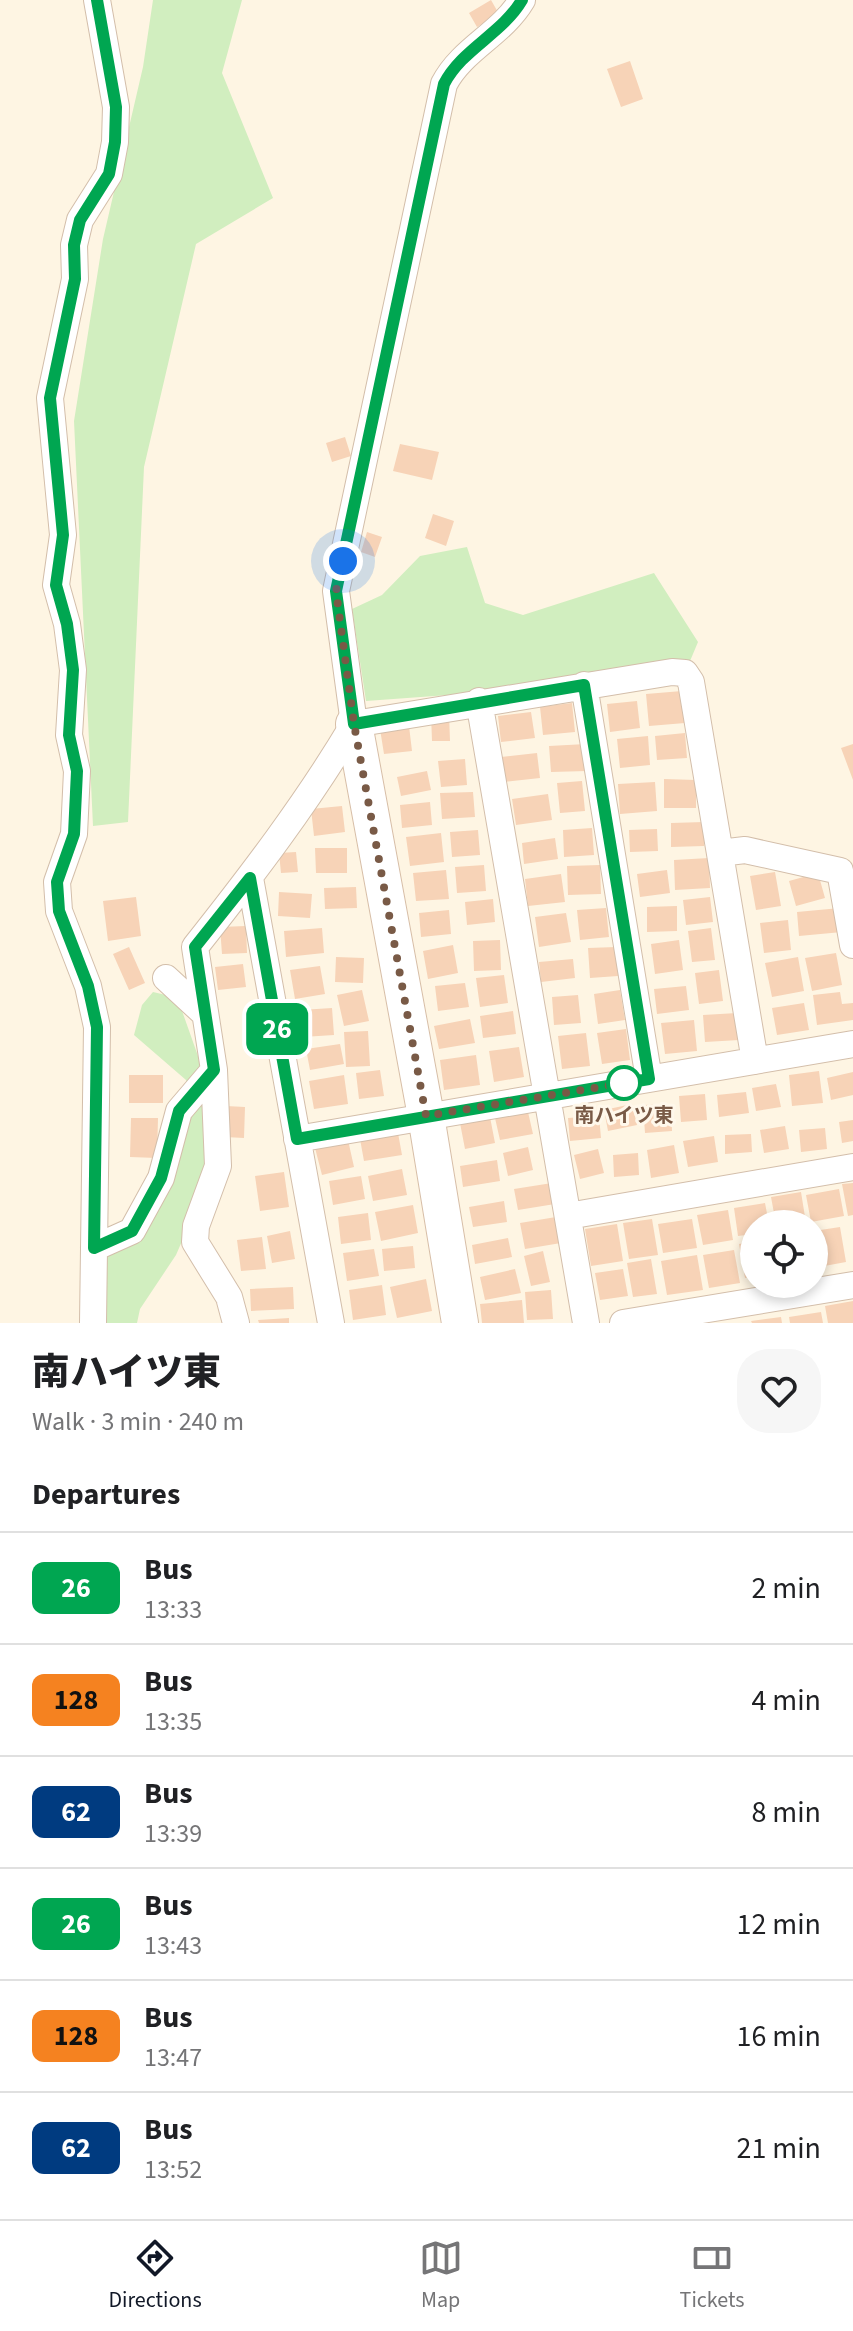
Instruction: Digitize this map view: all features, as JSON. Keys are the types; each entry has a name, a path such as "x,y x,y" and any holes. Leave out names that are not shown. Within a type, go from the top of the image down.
{"street":[{"path":"93,1323 97,1027 88,986 59,911 57,882 74,834 77,771 69,735 73,670 67,624 56,585 63,535 50,398 75,279 74,245 80,220 109,174 115,142 116,107 97,0"},
{"path":"460,1323 426,1116 354,724 336,591 444,84 453,68 512,16 522,0"},
{"path":"236,1323 229,1297 195,1242 196,1226 218,1166 214,1070 195,947 322,779 354,724 479,701 672,672 685,673 691,682 755,1061"},
{"path":"584,685 649,1079"},
{"path":"479,701 586,1323"},
{"path":"720,853 745,850 840,871 853,945"},
{"path":"250,878 331,1323"},
{"path":"166,978 205,1014"},
{"path":"297,1139 853,1044"},
{"path":"94,1248 132,1231 161,1178 179,1111 214,1070"},
{"path":"568,1216 853,1167"},
{"path":"623,1323 853,1285"}],"green space":[{"path":"153,0 242,0 222,73 273,198 196,244 144,467 128,822 93,826 74,421 103,239 143,67"},
{"path":"467,547 485,603 523,615 654,573 698,642 685,673 584,685 366,701 352,609 382,595 420,556"},
{"path":"153,992 170,996 181,1008 198,1056 208,1107 208,1181 176,1255 140,1309 137,1323 101,1323 102,1259 130,1240 189,1095 186,1080 134,1035 142,1005"}],"building":[{"path":"491,0 499,14 477,27 469,13"},
{"path":"630,61 643,99 621,107 607,69"},
{"path":"345,437 351,456 332,462 326,443"},
{"path":"400,444 439,452 432,480 393,471"},
{"path":"433,514 454,521 446,546 425,538"},
{"path":"367,532 382,537 375,557 361,552"},
{"path":"682,691 685,723 649,726 646,694"},
{"path":"637,701 640,728 610,732 607,704"},
{"path":"572,703 575,732 543,735 540,707"},
{"path":"531,712 535,738 501,742 498,716"},
{"path":"449,713 450,741 432,741 431,714"},
{"path":"409,726 412,751 384,754 380,729"},
{"path":"685,733 687,758 657,760 655,736"},
{"path":"648,736 650,765 620,768 617,739"},
{"path":"586,744 587,771 551,772 549,746"},
{"path":"853,744 853,780 841,748"},
{"path":"537,753 540,778 504,782 501,757"},
{"path":"465,759 467,785 441,787 438,761"},
{"path":"427,771 431,790 401,796 397,777"},
{"path":"664,779 696,780 696,808 664,808"},
{"path":"582,781 585,811 560,813 557,783"},
{"path":"655,782 657,811 620,814 618,784"},
{"path":"473,792 475,817 442,819 440,793"},
{"path":"548,794 552,820 516,825 512,799"},
{"path":"430,802 432,825 402,828 400,805"},
{"path":"342,806 345,832 314,836 311,809"},
{"path":"704,822 704,846 671,847 671,823"},
{"path":"592,828 594,855 564,857 563,830"},
{"path":"657,829 658,851 630,852 629,830"},
{"path":"478,830 480,855 452,857 450,832"},
{"path":"441,833 444,862 410,866 406,837"},
{"path":"555,838 558,859 524,864 522,843"},
{"path":"315,848 347,848 347,873 316,873"},
{"path":"296,852 298,872 281,873 279,853"},
{"path":"709,858 710,888 675,890 674,860"},
{"path":"484,865 486,891 457,893 455,867"},
{"path":"600,865 601,894 568,895 567,866"},
{"path":"446,870 449,899 416,901 413,873"},
{"path":"667,870 670,893 640,897 637,874"},
{"path":"775,872 781,906 756,910 750,876"},
{"path":"818,873 825,898 796,906 789,881"},
{"path":"561,874 565,902 528,906 525,879"},
{"path":"356,887 357,908 325,909 324,888"},
{"path":"279,892 312,894 310,918 278,916"},
{"path":"136,897 141,936 108,941 103,901"},
{"path":"710,897 713,922 686,925 683,900"},
{"path":"493,899 495,922 467,925 465,902"},
{"path":"677,906 677,931 647,932 647,907"},
{"path":"606,908 609,937 580,940 577,910"},
{"path":"840,908 842,932 799,936 797,912"},
{"path":"449,910 451,934 421,937 419,913"},
{"path":"566,913 571,942 539,947 535,917"},
{"path":"788,920 791,950 764,953 760,923"},
{"path":"246,926 247,953 222,954 220,927"},
{"path":"322,928 324,953 286,957 284,931"},
{"path":"711,928 715,960 692,962 688,931"},
{"path":"500,940 501,970 474,971 473,941"},
{"path":"679,940 683,970 655,974 651,944"},
{"path":"453,945 458,973 428,979 423,951"},
{"path":"129,947 145,983 129,990 113,954"},
{"path":"616,947 618,976 590,978 588,948"},
{"path":"836,953 842,985 812,991 805,958"},
{"path":"336,957 364,958 363,983 335,982"},
{"path":"798,957 804,991 772,997 765,963"},
{"path":"573,959 575,978 541,982 539,962"},
{"path":"243,964 246,987 218,990 215,967"},
{"path":"320,966 325,994 295,999 290,970"},
{"path":"719,970 723,1001 699,1004 695,973"},
{"path":"504,975 508,1003 480,1007 476,978"},
{"path":"465,983 469,1007 438,1011 435,986"},
{"path":"686,986 689,1010 657,1014 654,989"},
{"path":"362,990 369,1021 344,1026 337,995"},
{"path":"620,990 625,1020 598,1024 594,994"},
{"path":"840,992 842,1004 853,1003 853,1020 817,1025 813,995"},
{"path":"578,995 581,1023 554,1025 552,997"},
{"path":"804,1003 809,1030 777,1035 772,1008"},
{"path":"332,1008 334,1035 303,1037 301,1010"},
{"path":"513,1011 516,1034 483,1038 480,1016"},
{"path":"737,1013 739,1040 705,1042 703,1015"},
{"path":"470,1019 475,1043 439,1049 434,1026"},
{"path":"694,1020 697,1051 665,1054 661,1023"},
{"path":"626,1029 630,1060 602,1064 597,1033"},
{"path":"368,1031 370,1066 346,1067 344,1032"},
{"path":"586,1033 590,1066 562,1069 558,1036"},
{"path":"340,1044 344,1064 310,1070 306,1049"},
{"path":"519,1047 524,1077 494,1082 489,1051"},
{"path":"476,1055 480,1085 444,1090 440,1060"},
{"path":"380,1070 384,1096 359,1099 356,1073"},
{"path":"819,1071 823,1103 792,1106 789,1075"},
{"path":"853,1072 853,1095 831,1100 827,1078"},
{"path":"129,1075 163,1075 163,1103 129,1103"},
{"path":"344,1075 348,1104 314,1109 309,1081"},
{"path":"776,1084 781,1107 756,1111 752,1088"},
{"path":"746,1092 749,1113 719,1117 717,1095"},
{"path":"705,1094 707,1120 681,1122 679,1096"},
{"path":"632,1104 637,1125 608,1131 604,1110"},
{"path":"671,1104 672,1131 645,1133 643,1105"},
{"path":"226,1106 245,1107 244,1138 225,1137"},
{"path":"528,1112 533,1134 500,1140 495,1118"},
{"path":"599,1116 601,1138 570,1141 568,1118"},
{"path":"490,1117 495,1143 465,1149 460,1123"},
{"path":"131,1118 158,1118 157,1158 130,1157"},
{"path":"853,1120 853,1141 842,1143 839,1122"},
{"path":"785,1126 789,1149 764,1153 760,1130"},
{"path":"825,1128 827,1149 801,1152 799,1130"},
{"path":"398,1133 402,1155 364,1161 360,1139"},
{"path":"751,1134 752,1152 725,1154 725,1135"},
{"path":"714,1136 718,1162 688,1167 683,1141"},
{"path":"348,1140 354,1167 322,1175 315,1148"},
{"path":"674,1145 679,1173 651,1178 647,1150"},
{"path":"528,1147 533,1170 508,1176 503,1153"},
{"path":"598,1149 604,1173 580,1179 574,1155"},
{"path":"638,1153 639,1175 614,1177 613,1155"},
{"path":"497,1160 500,1181 463,1187 460,1166"},
{"path":"402,1169 407,1195 373,1201 368,1176"},
{"path":"284,1172 289,1207 260,1211 255,1176"},
{"path":"361,1176 365,1199 333,1205 329,1181"},
{"path":"552,1183 555,1204 518,1210 514,1189"},
{"path":"853,1183 853,1215 848,1216 842,1184"},
{"path":"839,1189 844,1216 828,1219 828,1210 809,1210 806,1195"},
{"path":"801,1192 804,1210 773,1210 771,1197"},
{"path":"504,1201 507,1222 473,1227 469,1207"},
{"path":"765,1203 766,1210 740,1210 738,1236 734,1208"},
{"path":"413,1205 418,1233 381,1241 375,1212"},
{"path":"728,1210 733,1240 703,1245 697,1215"},
{"path":"368,1213 371,1240 341,1244 338,1217"},
{"path":"556,1217 561,1243 525,1249 520,1223"},
{"path":"652,1219 658,1255 629,1259 623,1223"},
{"path":"692,1219 697,1248 663,1253 658,1224"},
{"path":"617,1224 623,1261 591,1266 585,1229"},
{"path":"840,1227 846,1262 828,1265 828,1229"},
{"path":"290,1231 295,1259 272,1263 267,1236"},
{"path":"262,1237 266,1269 241,1271 237,1240"},
{"path":"508,1238 512,1257 475,1264 472,1245"},
{"path":"413,1246 415,1268 384,1271 382,1249"},
{"path":"374,1249 379,1276 347,1281 343,1253"},
{"path":"734,1250 740,1283 709,1288 703,1255"},
{"path":"543,1251 550,1282 531,1286 524,1256"},
{"path":"697,1255 703,1290 667,1295 661,1261"},
{"path":"651,1259 657,1294 633,1297 627,1263"},
{"path":"515,1269 521,1293 485,1300 480,1277"},
{"path":"623,1269 628,1296 600,1300 595,1273"},
{"path":"426,1279 432,1311 397,1318 390,1287"},
{"path":"382,1285 386,1315 353,1320 349,1290"},
{"path":"293,1287 294,1309 251,1311 250,1289"},
{"path":"551,1290 553,1319 527,1320 525,1292"},
{"path":"522,1300 524,1323 482,1323 480,1304"},
{"path":"853,1301 853,1323 828,1323 825,1306"},
{"path":"821,1312 823,1323 790,1323 789,1317"},
{"path":"781,1317 782,1323 751,1321"},
{"path":"289,1318 289,1323 259,1323 258,1320"}],"bus line":[{"name":"26","path":"97,0 116,107 115,142 109,174 80,220 74,245 75,279 50,398 63,535 56,585 67,624 73,670 69,735 77,771 74,834 57,882 59,911 88,986 97,1027 94,1248 132,1231 161,1178 179,1111 214,1070 195,947 250,878 297,1139 649,1079 584,685 354,724 336,591 444,84 453,68 512,16 522,0"}],"place":[{"name":"南ハイツ東","path":"624,1083"}],"route":[{"path":"343,561 336,591 354,724 426,1116 624,1083"}]}
